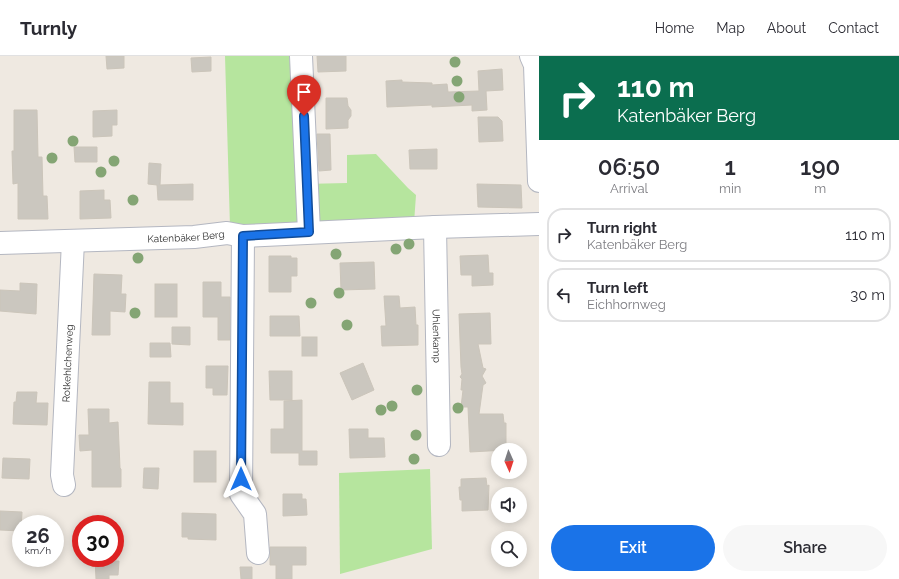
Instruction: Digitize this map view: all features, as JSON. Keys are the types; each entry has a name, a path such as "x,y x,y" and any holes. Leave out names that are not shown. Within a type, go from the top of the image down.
{"street":[{"path":"301,56 309,232"},
{"path":"531,56 535,65 539,181"},
{"name":"Katenbäker Berg","path":"0,243 194,237 227,233 243,236 309,232 539,224"},
{"name":"Uhlenkamp","path":"434,227 439,445"},
{"path":"243,236 241,494 255,514 258,553"},
{"name":"Rotkehlchenweg","path":"64,485 62,475 73,241"}],"green space":[{"path":"225,56 289,56 304,184 347,183 347,155 376,154 416,195 414,223 230,227"},
{"path":"430,469 432,549 340,574 339,473"}],"building":[{"path":"106,56 124,56 124,68 107,69"},
{"path":"317,56 346,56 346,71 318,72"},
{"path":"211,57 211,71 192,72 191,58"},
{"path":"502,69 503,90 486,91 487,110 472,111 472,105 387,107 386,81 402,80 402,82 432,83 432,85 447,84 448,92 479,91 478,71"},
{"path":"326,98 347,98 348,106 351,110 351,116 348,120 348,128 326,129"},
{"path":"14,110 37,110 38,157 42,157 43,196 47,196 48,219 18,219 18,183 13,184 12,151 14,151"},
{"path":"117,110 117,125 112,125 112,136 93,137 93,111"},
{"path":"478,117 498,117 502,121 503,141 479,142"},
{"path":"317,134 330,134 331,170 319,171"},
{"path":"74,147 97,147 97,162 75,162"},
{"path":"437,149 437,169 410,169 409,150"},
{"path":"149,163 161,164 160,185 193,184 193,200 158,200 157,185 148,184"},
{"path":"477,184 521,185 522,208 478,207"},
{"path":"104,190 104,200 110,200 111,218 80,219 80,191"},
{"path":"488,255 489,273 493,273 493,285 472,286 472,275 461,275 460,256"},
{"path":"269,256 291,256 291,258 297,258 297,276 291,276 291,292 269,292"},
{"path":"374,262 375,289 341,290 340,263"},
{"path":"94,274 122,275 121,294 126,294 125,312 110,311 110,335 92,335"},
{"path":"203,282 221,282 221,297 230,297 230,340 218,340 218,317 203,317"},
{"path":"20,283 37,284 36,314 0,311 0,290 20,291"},
{"path":"155,284 177,284 177,317 155,317"},
{"path":"384,296 399,296 400,308 415,307 416,325 418,325 418,345 382,346 381,326 386,326"},
{"path":"490,313 491,344 478,344 483,368 486,369 482,376 486,383 483,385 479,414 503,414 504,423 506,423 506,443 491,443 491,451 470,452 468,407 461,407 463,390 461,390 462,379 460,377 462,374 459,314"},
{"path":"270,316 299,316 300,336 270,336"},
{"path":"172,327 190,327 190,345 172,344"},
{"path":"302,337 317,337 317,356 302,356"},
{"path":"150,343 170,343 171,357 150,357"},
{"path":"363,363 374,390 352,400 340,373"},
{"path":"206,366 228,366 227,395 213,395 213,388 206,388"},
{"path":"269,371 292,371 292,400 270,400"},
{"path":"149,382 170,382 170,403 183,403 183,425 148,424"},
{"path":"17,392 37,392 36,403 48,403 47,425 13,424 14,402 16,402"},
{"path":"302,400 302,451 317,451 317,465 299,465 299,453 271,453 271,429 284,429 284,401"},
{"path":"88,409 109,409 109,423 118,422 121,487 92,487 92,450 80,451 79,435 89,435"},
{"path":"349,429 368,429 368,438 384,438 385,457 350,458"},
{"path":"194,451 216,451 216,482 194,482"},
{"path":"3,458 30,459 29,479 2,478"},
{"path":"144,468 159,468 158,489 143,488"},
{"path":"486,478 487,486 489,485 488,510 462,511 462,500 460,500 459,487 461,487 461,479"},
{"path":"283,494 302,494 302,499 306,499 307,515 283,516"},
{"path":"0,511 22,512 22,515 12,515 12,531 0,530"},
{"path":"182,513 216,514 216,540 188,539 188,537 182,537"},
{"path":"270,547 306,547 306,565 292,565 292,579 276,579 276,565 270,565"},
{"path":"95,567 119,567 118,575 109,575 109,579 96,579"},
{"path":"240,567 252,567 252,579 241,579"}],"route":[{"path":"241,479 243,236 309,232 304,116"}]}
